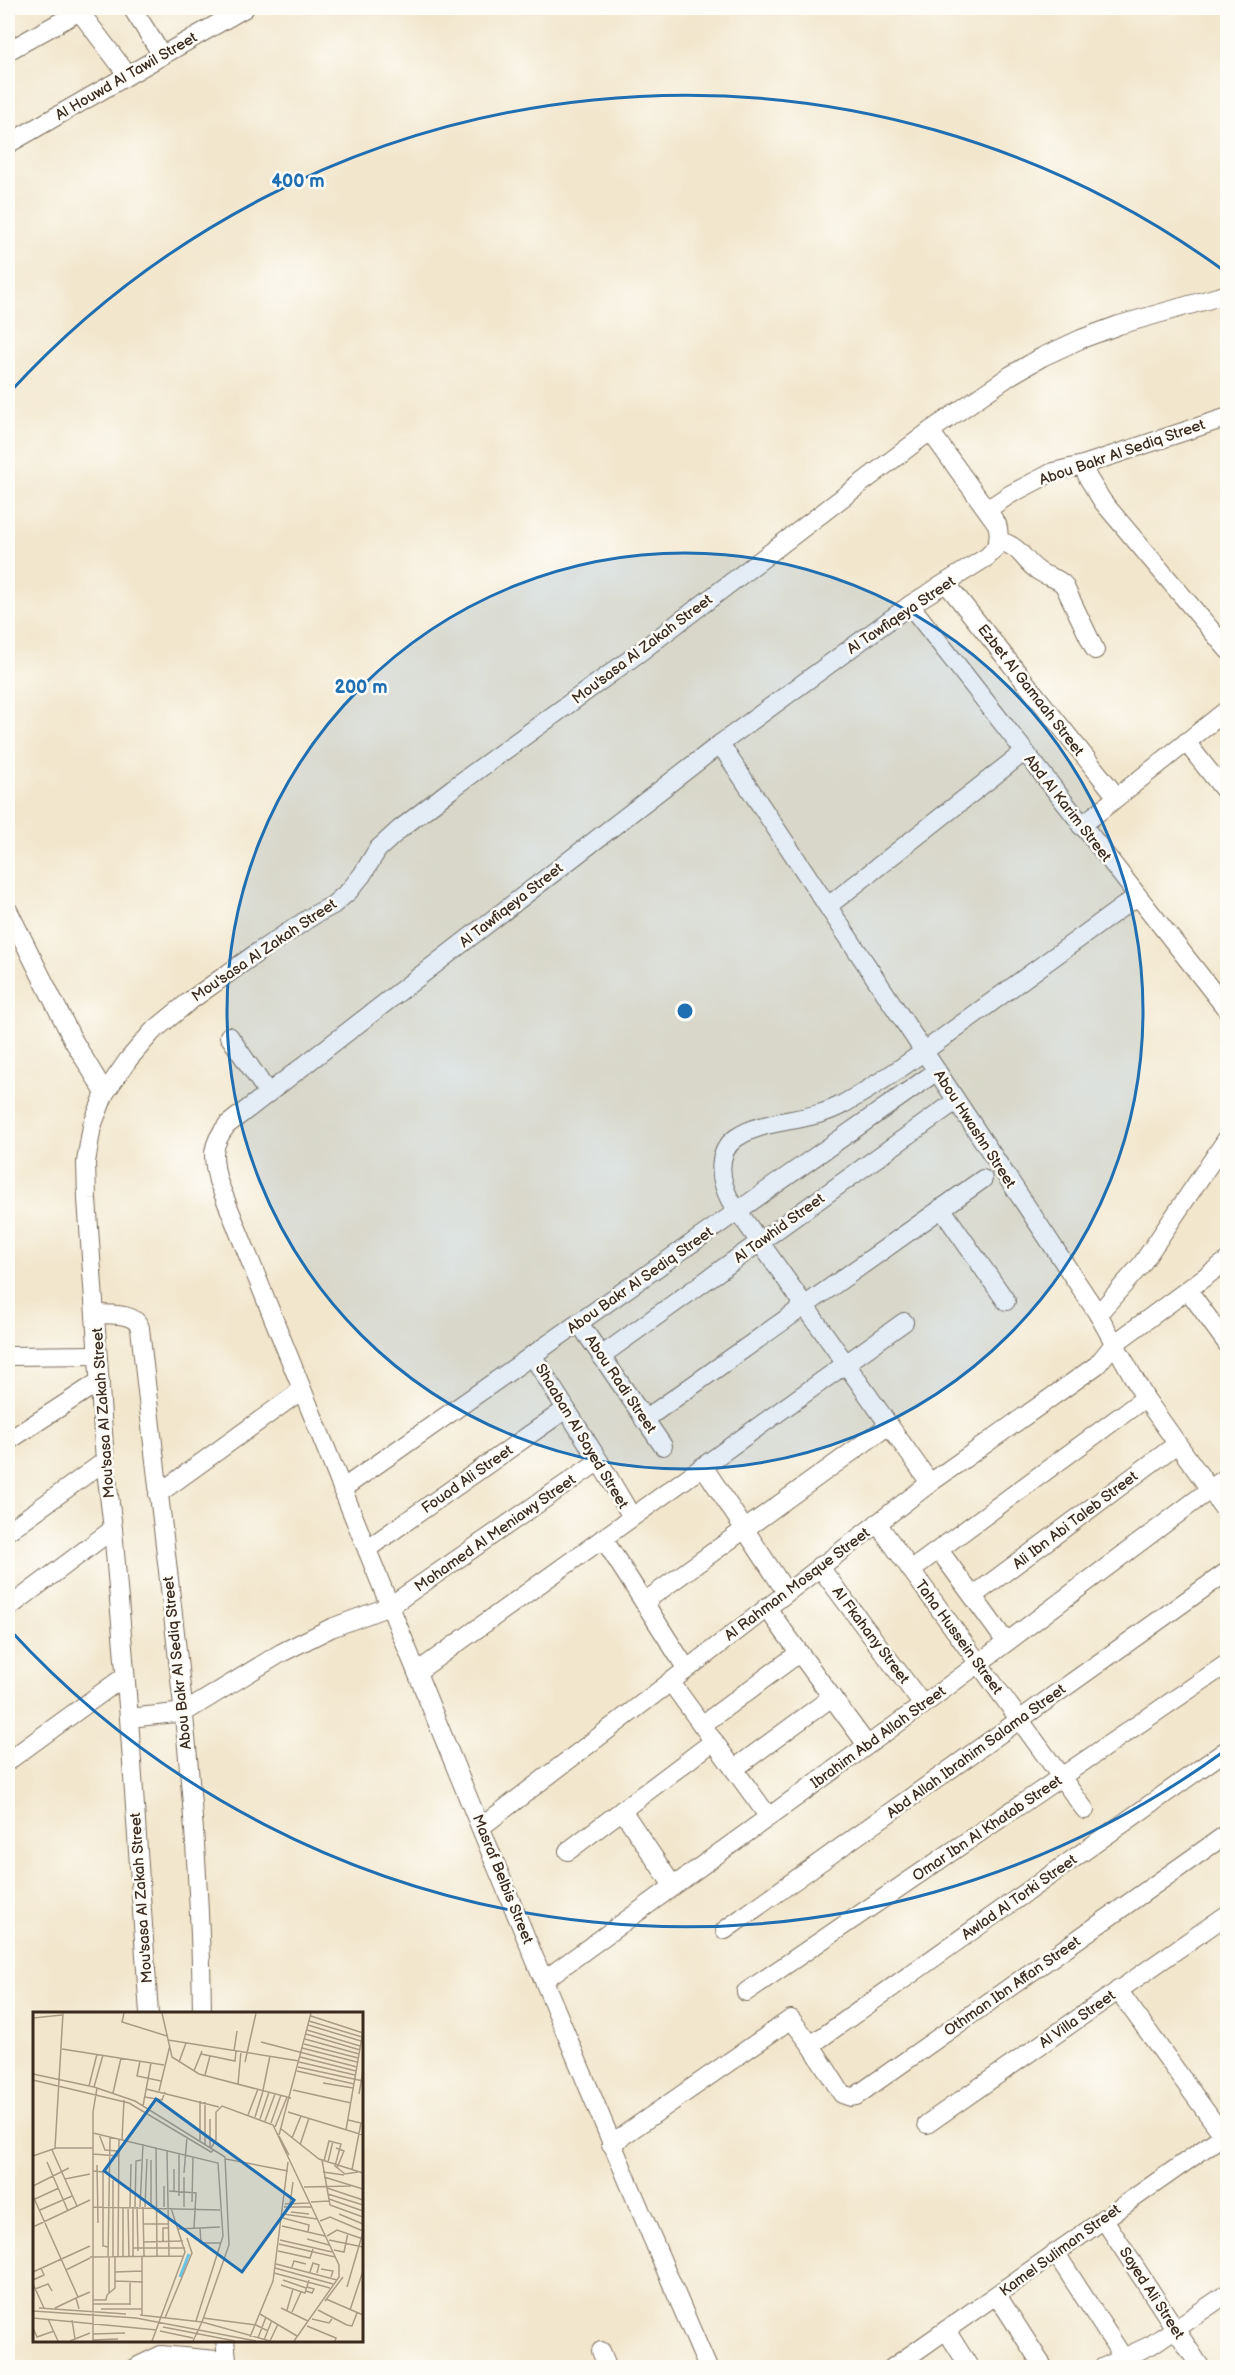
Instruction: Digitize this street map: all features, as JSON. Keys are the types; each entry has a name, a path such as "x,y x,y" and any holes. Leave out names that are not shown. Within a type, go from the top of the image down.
{"street":[{"path":"132,8 162,55"},
{"name":"Al Houwd Al Tawil Street","path":"8,144 245,8"},
{"path":"8,51 79,9 127,74"},
{"name":"Mou'sasa Al Zakah Street","path":"149,2012 129,1718 105,1461 87,1199 86,1162 92,1126 105,1093 128,1060 152,1032 191,999 258,952 333,905 363,875 378,849 400,829 636,656 930,431 1042,357 1119,325 1227,294"},
{"name":"Abou Bakr Al Sediq Street","path":"988,509 1053,472 1083,465 1227,417"},
{"path":"930,431 988,509 997,524 999,541 1013,546 1036,570 1065,585 1095,650"},
{"path":"1083,465 1095,491 1103,502 1227,650"},
{"name":"Al Tawfiqeya Street","path":"302,1390 218,1181 213,1151 218,1136 227,1125 720,744 910,605 987,557 999,541"},
{"name":"Ezbet Al Gamaah Street","path":"946,583 1117,797"},
{"name":"Abd Al Karim Street","path":"910,605 1227,1011"},
{"path":"1081,826 1227,709"},
{"path":"1186,742 1227,795"},
{"name":"Abou Hwashn Street","path":"720,744 1098,1314 1145,1398 1227,1515"},
{"path":"828,906 1024,752"},
{"path":"930,1482 738,1211 722,1185 720,1169 724,1152 735,1139 768,1125 804,1119 840,1106 924,1051 1136,897"},
{"path":"8,910 72,1040 105,1093"},
{"path":"230,1036 268,1093"},
{"name":"Abou Bakr Al Sediq Street","path":"342,1489 937,1071"},
{"name":"Al Tawhid Street","path":"601,1356 957,1101"},
{"path":"1098,1314 1141,1265 1227,1137"},
{"path":"645,1420 983,1179"},
{"path":"941,1208 1006,1301"},
{"name":"Al Rahman Mosque Street","path":"481,1827 930,1482 1097,1365 1114,1344 1227,1260"},
{"path":"1188,1290 1227,1345"},
{"name":"Abou Bakr Al Sediq Street","path":"96,1321 132,1318 140,1328 185,1712 201,1962 202,2012"},
{"path":"417,1672 904,1322"},
{"name":"Abou Radi Street","path":"579,1323 663,1446"},
{"path":"8,1356 98,1355"},
{"name":"Shaaban Al Sayed Street","path":"532,1355 632,1518"},
{"path":"8,1441 100,1381"},
{"path":"158,1494 302,1390"},
{"name":"Masraf Belbis Street","path":"302,1390 611,2144 708,2367"},
{"path":"911,1570 1145,1398"},
{"name":"Fouad Ali Street","path":"367,1549 566,1408"},
{"path":"644,1602 889,1425"},
{"name":"Ali Ibn Abi Taleb Street","path":"973,1596 1177,1444"},
{"path":"8,1531 105,1461"},
{"name":"Mohamed Al Meniawy Street","path":"185,1712 281,1653 331,1628 390,1606 599,1461"},
{"path":"703,1466 786,1592"},
{"name":"Ibrahim Abd Allah Street","path":"544,1980 923,1704 1227,1476"},
{"name":"Taha Hussein Street","path":"877,1523 1085,1810"},
{"path":"8,1608 113,1529"},
{"path":"603,1538 686,1668"},
{"path":"939,1550 1006,1642"},
{"name":"Al Fkahany Street","path":"819,1566 923,1704"},
{"name":"Abd Allah Ibrahim Salama Street","path":"725,1930 1227,1571"},
{"path":"766,1607 867,1745"},
{"path":"702,1725 800,1653"},
{"name":"Omar Ibn Al Khatab Street","path":"747,1992 1227,1664"},
{"path":"8,1761 125,1676"},
{"path":"670,1681 768,1816"},
{"path":"734,1769 832,1697"},
{"path":"129,1718 185,1712"},
{"path":"568,1851 714,1741"},
{"name":"Awlad Al Torki Street","path":"811,2044 1227,1749"},
{"path":"622,1810 673,1886"},
{"name":"Othman Ibn Affan Street","path":"611,2144 790,2019 811,2044 842,2094 846,2097 855,2096 1227,1833"},
{"name":"Al Villa Street","path":"927,2124 1227,1914"},
{"path":"1118,1990 1226,2136"},
{"name":"Kamel Suliman Street","path":"892,2367 1103,2218 1226,2136"},
{"name":"Sayed Ali Street","path":"1103,2218 1201,2367"},
{"path":"1055,2252 1127,2362"},
{"path":"1102,2367 1127,2362 1227,2293"},
{"path":"997,2295 1044,2367"},
{"path":"946,2330 970,2367"},
{"path":"134,2367 160,2355 227,2364 225,2342"}]}
